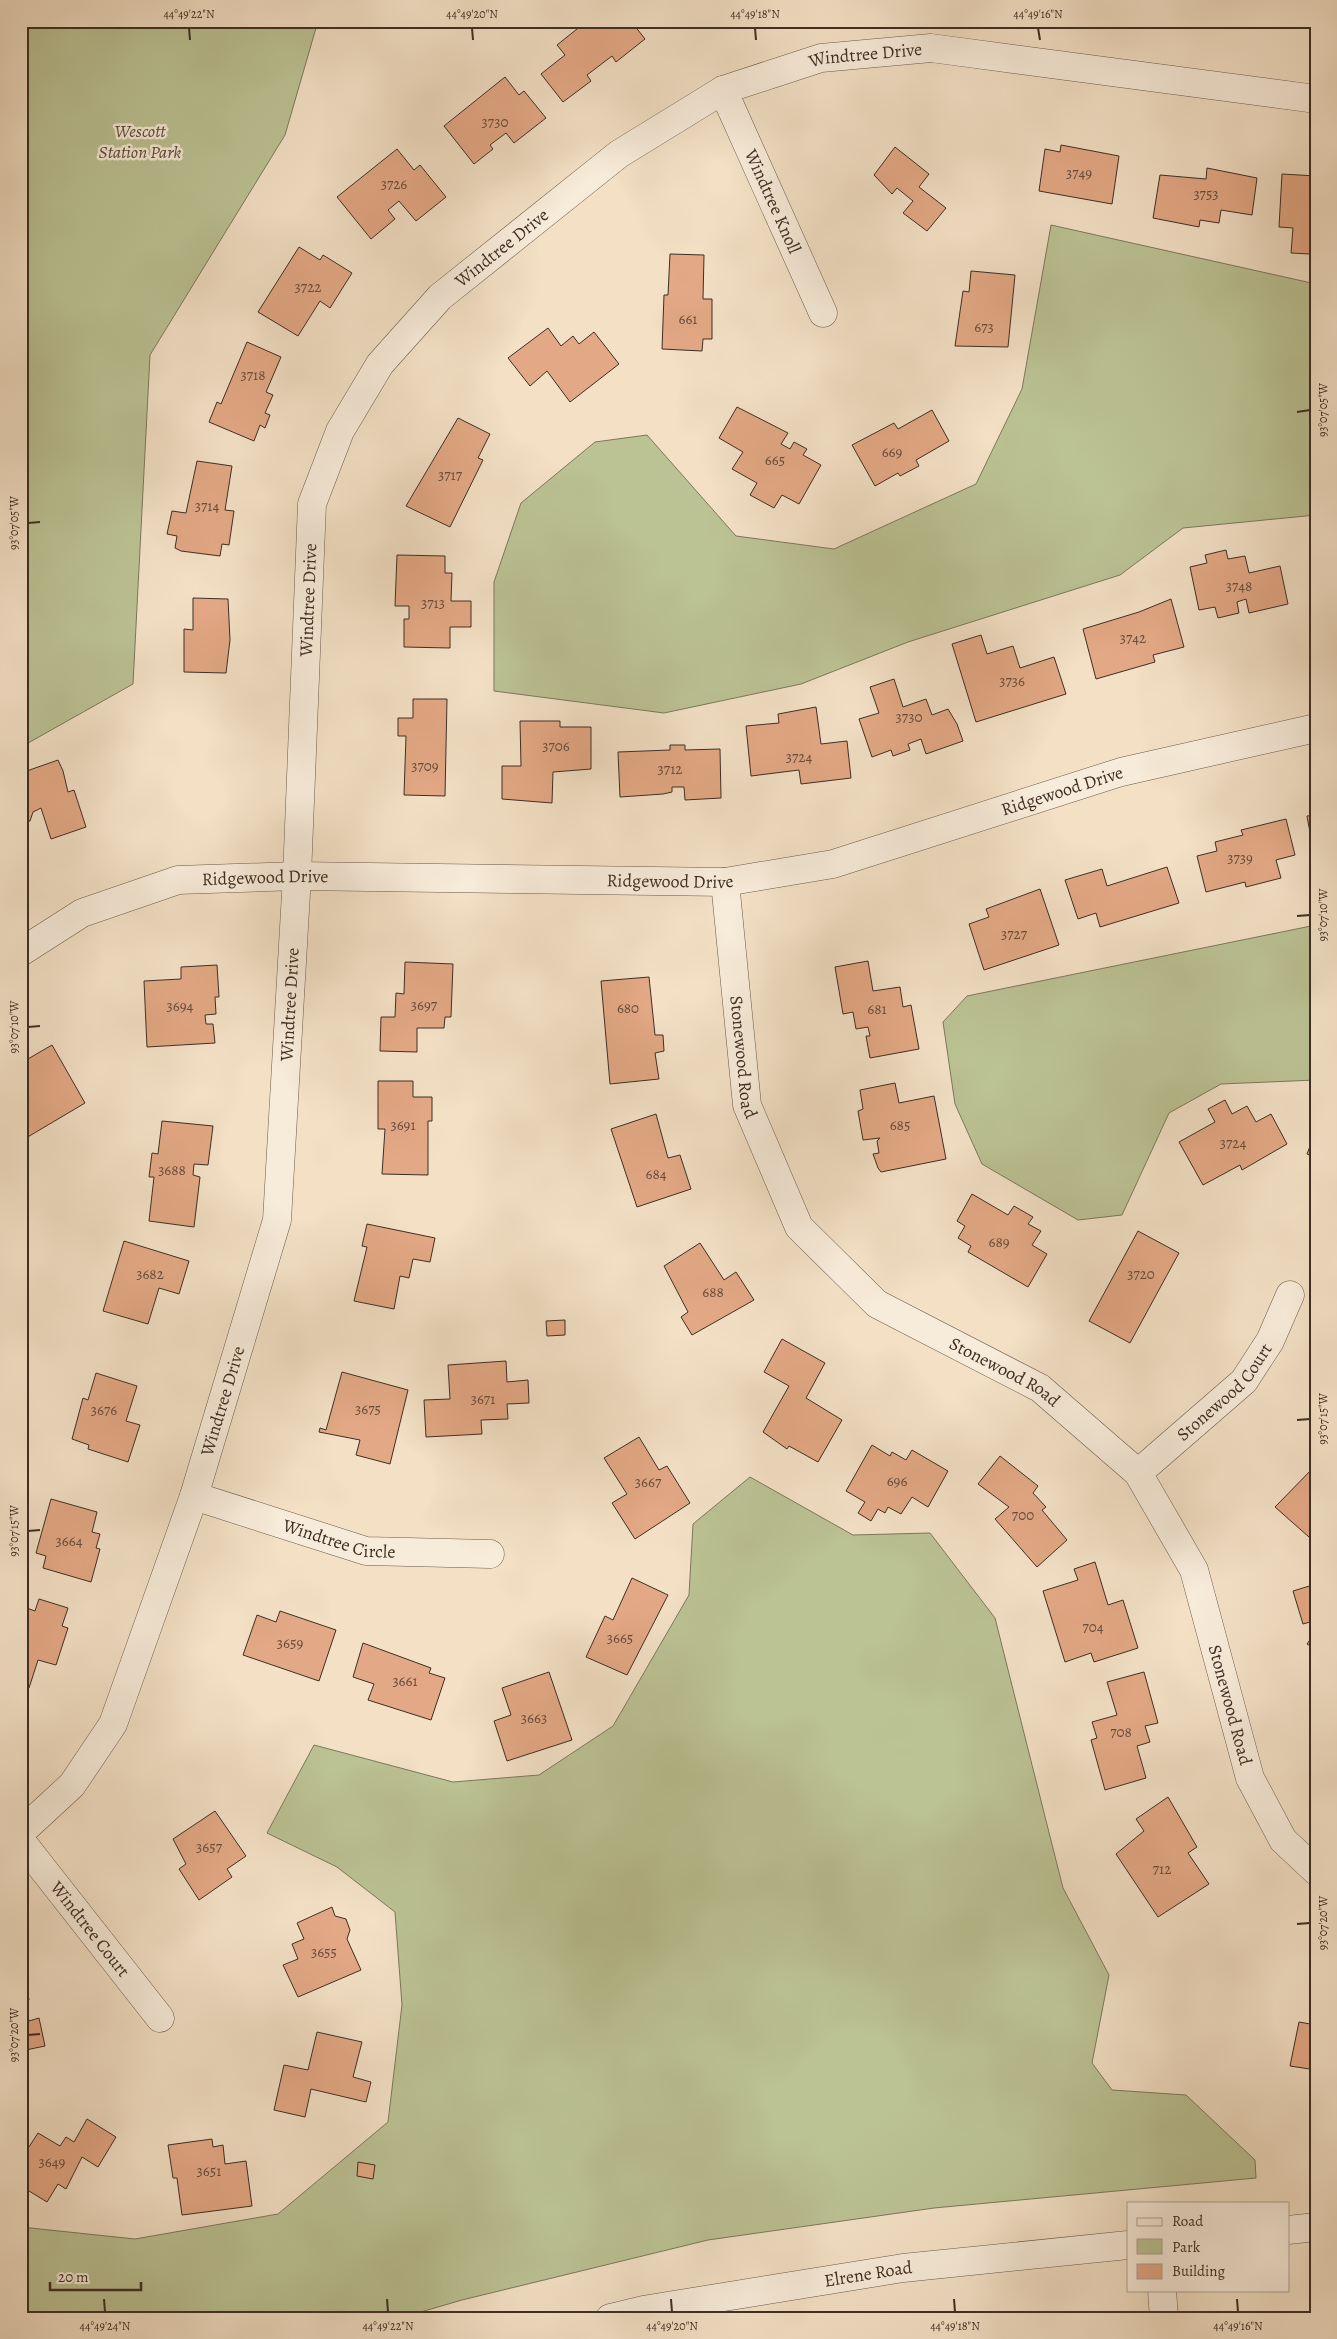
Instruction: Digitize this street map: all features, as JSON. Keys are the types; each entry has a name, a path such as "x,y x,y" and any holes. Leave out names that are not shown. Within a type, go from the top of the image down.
{"street":[{"name":"Windtree Drive","path":"21,1832 72,1786 113,1724 194,1496 277,1220 297,876 312,504 340,431 380,364 440,297 619,154 723,90 821,58 931,48 1316,99"},
{"name":"Windtree Knoll","path":"723,90 823,313"},
{"name":"Ridgewood Drive","path":"21,952 82,913 178,880 297,876 725,882 833,864 1121,772 1316,728"},
{"name":"Stonewood Road","path":"725,882 747,1106 799,1226 877,1304 1040,1388 1138,1473 1194,1570 1250,1778 1283,1840 1316,1871"},
{"name":"Stonewood Court","path":"1138,1473 1244,1381 1270,1341 1290,1295"},
{"name":"Windtree Circle","path":"194,1496 366,1551 490,1554"},
{"name":"Windtree Court","path":"21,1841 160,2018"},
{"path":"1290,2230 1316,2227"},
{"name":"Elrene Road","path":"610,2318 642,2310 903,2268 1127,2245"},
{"path":"1162,2292 1164,2318"}],"green space":[{"name":"Wescott Station Park","path":"21,21 318,21 285,135 150,355 133,684 21,747"},
{"path":"1051,225 1316,284 1316,515 1183,528 1120,575 908,642 801,684 664,713 494,691 494,582 521,503 595,442 647,435 736,536 834,549 976,484 1022,389"},
{"path":"1316,925 1316,1080 1221,1084 1169,1113 1122,1215 1078,1220 982,1164 955,1104 943,1022 967,996"},
{"path":"750,1477 853,1535 930,1533 995,1618 1063,1888 1109,1975 1092,2063 1112,2090 1186,2095 1255,2160 1256,2178 934,2208 708,2240 462,2300 400,2318 21,2318 21,2227 135,2239 278,2214 388,2122 402,2005 395,1912 337,1867 267,1833 314,1745 453,1782 539,1775 613,1726 689,1595 693,1524"}],"building":[{"path":"587,21 631,21 645,39 616,62 612,56 587,75 591,81 563,102 541,74 565,55 557,45"},
{"path":"505,77 519,95 524,91 546,118 514,143 506,133 490,145 493,149 474,164 444,126"},
{"path":"1061,145 1119,156 1112,204 1039,191 1045,149 1060,152"},
{"path":"895,147 929,174 919,187 946,208 927,231 903,213 913,201 897,188 892,194 874,175"},
{"path":"397,149 414,170 420,165 446,197 416,221 399,201 388,210 395,219 371,239 337,197"},
{"path":"1207,168 1257,178 1252,215 1221,210 1219,223 1200,220 1199,227 1153,218 1160,175 1206,179"},
{"path":"1282,174 1316,176 1316,227 1311,226 1310,254 1291,253 1293,228 1279,227"},
{"path":"299,247 320,260 323,255 352,273 330,308 320,301 298,336 258,312"},
{"path":"670,254 704,255 703,299 712,299 712,339 703,339 702,351 662,349 664,295 668,295"},
{"path":"971,271 1015,275 1008,347 955,346 963,291 969,292"},
{"path":"548,328 561,346 573,336 579,344 594,332 619,364 570,402 547,371 530,386 508,358"},
{"path":"247,342 281,357 266,392 273,395 265,413 270,415 265,428 260,425 254,441 209,422 217,402 221,404"},
{"path":"737,407 788,433 781,444 790,449 794,442 807,449 803,455 821,465 799,504 782,495 774,508 750,495 757,483 732,469 743,452 719,438"},
{"path":"932,410 949,441 916,460 919,466 900,476 898,473 875,486 852,445 894,423 898,429"},
{"path":"458,418 490,434 478,458 483,460 450,527 406,506"},
{"path":"197,461 232,466 225,510 234,511 229,545 222,544 220,556 181,551 175,548 177,536 167,534 172,511 186,513"},
{"path":"1226,550 1228,559 1245,556 1249,573 1280,566 1288,604 1249,613 1246,599 1237,602 1239,613 1218,618 1215,607 1199,610 1190,567 1207,563 1205,555"},
{"path":"397,555 445,556 445,573 452,573 451,601 471,601 471,627 450,627 450,648 404,647 404,619 409,619 409,606 395,606"},
{"path":"193,598 228,599 230,640 226,673 184,672 184,629 193,630"},
{"path":"1171,599 1184,647 1153,655 1155,662 1096,679 1083,629 1139,612"},
{"path":"981,635 987,654 1013,646 1020,668 1054,657 1066,694 976,722 952,644"},
{"path":"894,679 903,707 926,699 932,715 948,709 957,724 963,741 926,754 921,739 908,744 910,750 893,756 891,750 872,757 859,719 879,713 870,687"},
{"path":"413,699 447,699 445,796 404,795 406,736 398,736 398,718 413,718"},
{"path":"816,707 821,744 847,741 851,778 801,784 799,770 751,776 746,726 779,723 778,714"},
{"path":"520,721 560,721 560,727 591,727 591,769 553,772 552,803 502,799 502,766 521,766"},
{"path":"670,745 685,745 685,750 720,749 721,798 685,800 684,787 672,787 672,792 663,794 620,797 618,752 670,750"},
{"path":"58,760 68,792 74,790 86,827 51,839 41,808 33,812 30,821 21,823 21,773"},
{"path":"1316,815 1316,860 1315,860 1307,816"},
{"path":"1286,819 1295,855 1276,860 1281,878 1246,887 1245,882 1206,892 1197,856 1217,851 1215,842 1243,835 1241,830"},
{"path":"1167,867 1179,903 1100,927 1096,913 1078,919 1065,880 1102,869 1107,886"},
{"path":"1040,889 1059,945 984,970 969,924 989,917 986,909"},
{"path":"868,961 873,991 900,987 903,1007 911,1005 919,1049 870,1058 866,1036 870,1036 868,1027 856,1029 853,1012 843,1014 835,967"},
{"path":"405,962 453,964 451,1017 445,1017 444,1028 417,1028 417,1052 380,1051 381,1017 395,1017 396,993 404,994"},
{"path":"217,965 219,997 215,997 216,1014 205,1015 206,1024 213,1024 215,1043 147,1047 144,981 181,979 181,967"},
{"path":"649,977 655,1035 663,1035 664,1051 655,1053 659,1079 610,1084 601,981"},
{"path":"52,1045 85,1103 26,1138 21,1130 21,1063"},
{"path":"378,1081 413,1081 413,1097 432,1097 432,1121 428,1121 428,1175 382,1174 385,1129 378,1129"},
{"path":"895,1083 899,1103 934,1096 946,1159 881,1172 878,1168 873,1154 879,1153 877,1141 880,1138 863,1140 858,1111 863,1109 860,1090"},
{"path":"1225,1100 1232,1114 1247,1106 1256,1122 1271,1114 1287,1144 1242,1170 1240,1165 1203,1185 1179,1142 1215,1122 1208,1109"},
{"path":"656,1114 668,1158 680,1155 691,1189 637,1207 611,1129"},
{"path":"162,1121 213,1126 208,1165 194,1164 193,1175 200,1177 194,1227 149,1221 154,1177 149,1177 152,1153 158,1154"},
{"path":"1316,1131 1316,1158 1307,1154"},
{"path":"972,1194 1008,1215 1014,1206 1033,1217 1028,1224 1041,1231 1032,1245 1047,1254 1028,1287 968,1252 971,1246 958,1238 965,1226 957,1221"},
{"path":"367,1224 435,1238 430,1262 413,1259 409,1278 400,1276 394,1309 354,1301 367,1247 362,1246"},
{"path":"1138,1231 1179,1253 1130,1343 1089,1321"},
{"path":"124,1241 189,1261 179,1294 159,1288 148,1324 103,1311"},
{"path":"700,1243 724,1280 736,1272 754,1300 692,1335 681,1317 688,1312 664,1266"},
{"path":"565,1320 565,1335 547,1336 546,1321"},
{"path":"782,1339 825,1363 806,1398 842,1420 818,1462 789,1446 787,1449 763,1432 789,1386 764,1372"},
{"path":"506,1361 507,1382 528,1380 529,1403 507,1404 508,1419 481,1420 482,1434 426,1437 424,1400 450,1399 448,1365"},
{"path":"342,1372 408,1390 390,1464 356,1455 360,1440 319,1432 320,1428 326,1430"},
{"path":"96,1373 137,1386 126,1421 140,1425 128,1462 88,1449 89,1445 72,1439 83,1398 88,1400"},
{"path":"639,1437 659,1470 667,1466 690,1503 635,1539 612,1503 627,1494 604,1458"},
{"path":"872,1445 890,1456 892,1452 906,1460 912,1450 948,1471 928,1507 912,1497 901,1514 888,1507 885,1513 878,1509 871,1521 858,1513 865,1502 846,1491"},
{"path":"1000,1456 1038,1486 1033,1493 1046,1507 1042,1510 1067,1540 1037,1567 995,1519 1009,1507 978,1484"},
{"path":"1316,1465 1316,1529 1309,1537 1275,1507"},
{"path":"51,1499 97,1512 92,1532 100,1534 96,1548 100,1549 91,1582 43,1568 46,1556 36,1553"},
{"path":"1095,1562 1108,1605 1123,1600 1138,1648 1094,1662 1091,1653 1065,1662 1043,1591 1078,1580 1074,1569"},
{"path":"632,1578 668,1595 627,1675 586,1657 605,1616 613,1620"},
{"path":"1316,1584 1316,1649 1307,1644 1314,1634 1310,1622 1303,1624 1293,1591"},
{"path":"39,1599 68,1608 62,1626 68,1628 56,1665 38,1660 29,1688 21,1686 21,1606 35,1611"},
{"path":"280,1611 336,1630 319,1681 243,1655 257,1615 276,1622"},
{"path":"363,1643 431,1668 429,1673 445,1678 431,1720 368,1700 374,1684 353,1677"},
{"path":"1316,1649 1316,1659 1312,1656"},
{"path":"549,1672 572,1740 507,1761 494,1721 511,1715 502,1688"},
{"path":"1144,1672 1158,1723 1145,1726 1150,1742 1137,1746 1146,1778 1105,1790 1091,1740 1097,1738 1092,1722 1117,1715 1107,1682"},
{"path":"1168,1797 1197,1847 1188,1853 1209,1884 1158,1917 1116,1854 1144,1831 1136,1819"},
{"path":"215,1811 246,1856 227,1869 232,1877 199,1900 179,1869 186,1864 173,1839"},
{"path":"332,1907 335,1916 346,1919 350,1930 347,1939 361,1970 298,1997 283,1965 298,1959 292,1944 304,1939 297,1923"},
{"path":"21,1972 24,1972 29,2000 25,2000 29,2021 39,2018 45,2046 21,2051"},
{"path":"1299,2022 1316,2025 1316,2070 1290,2066"},
{"path":"317,2032 362,2042 353,2077 371,2082 366,2102 311,2089 305,2117 274,2110 284,2065 308,2070"},
{"path":"87,2119 116,2137 98,2167 82,2157 66,2189 58,2184 47,2202 21,2186 21,2173 27,2164 21,2159 38,2133 60,2146 66,2137 74,2142"},
{"path":"212,2139 213,2147 223,2145 225,2164 246,2161 252,2206 182,2215 177,2178 173,2178 168,2145"},
{"path":"358,2162 375,2165 373,2179 357,2176"}]}
